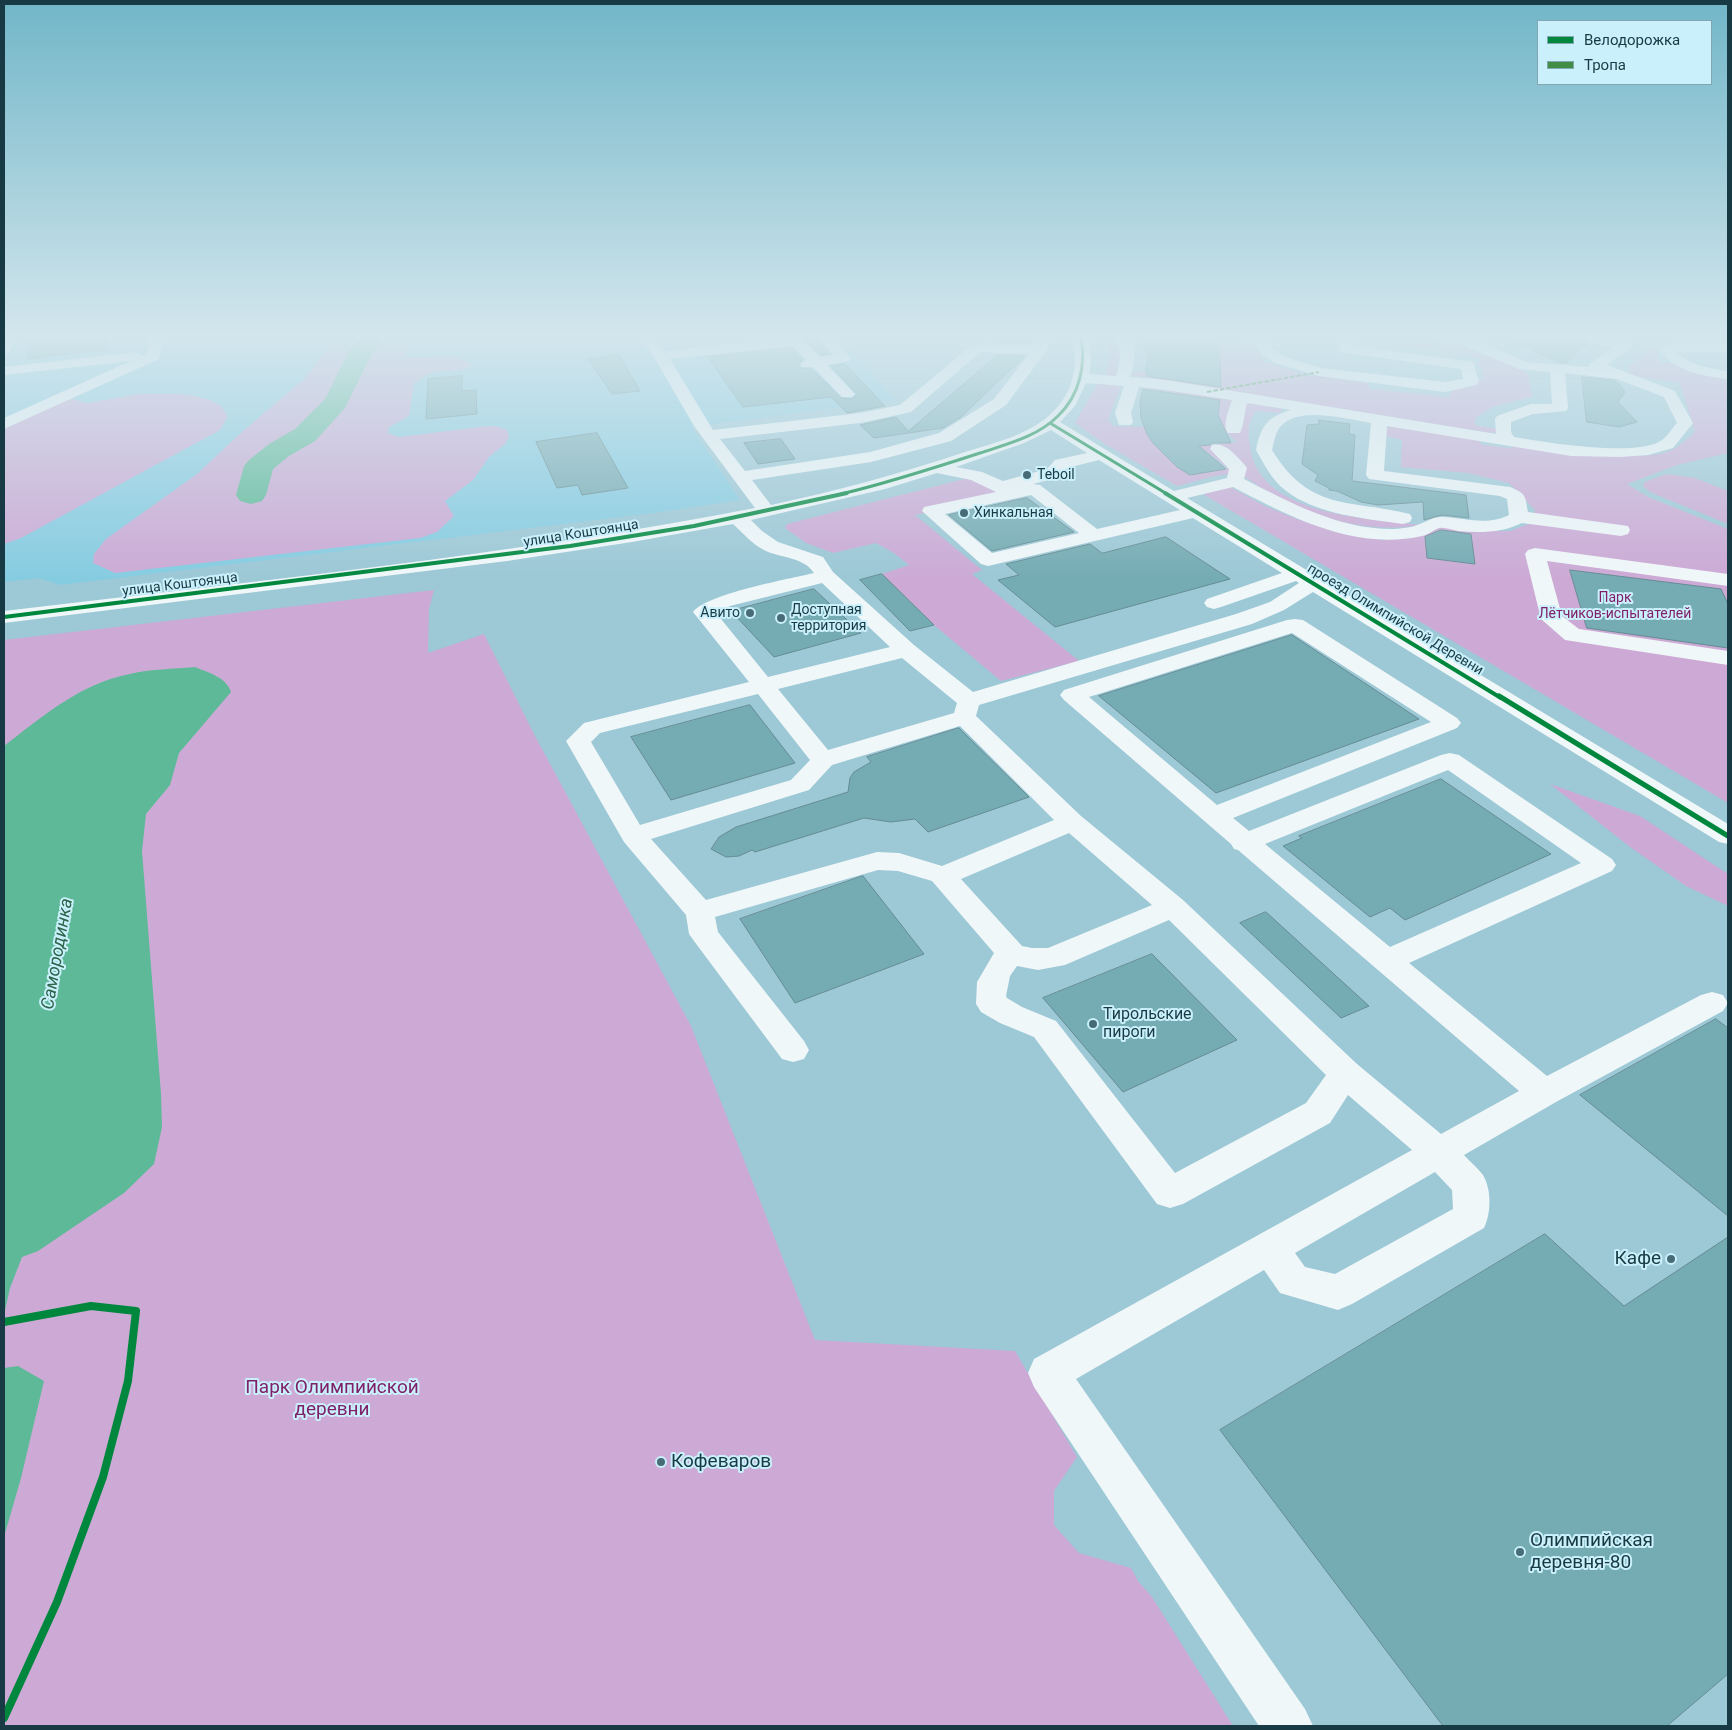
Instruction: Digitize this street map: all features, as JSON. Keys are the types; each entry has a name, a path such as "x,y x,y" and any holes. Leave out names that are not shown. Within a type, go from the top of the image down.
{"street":[{"path":"4,424 20,417"},
{"path":"698,417 709,435 767,512"},
{"path":"709,435 866,417"},
{"path":"740,477 870,458 945,437 976,417 995,421"},
{"name":"улица Коштоянца","path":"4,617 560,549 738,518 804,504 938,468 1029,436 1056,417"},
{"path":"1124,417 1125,422"},
{"path":"1234,430 1235,417"},
{"path":"1281,417 1277,419 1268,431 1264,450 1277,471 1298,491 1336,506 1378,515 1475,527 1504,526 1519,517 1621,530"},
{"path":"1369,417 1379,420 1571,451 1600,453 1640,451 1666,444 1685,423 1682,417"},
{"path":"1508,440 1503,432 1503,420 1511,417"},
{"path":"1379,420 1375,475 1504,491 1516,496 1519,517"},
{"name":"проезд Олимпийской Деревни","path":"1015,426 1044,427 1101,455 1728,836"},
{"path":"1218,449 1238,468 1235,480"},
{"path":"1101,455 1061,464 1053,473 1006,490 931,511 988,560 1196,512"},
{"path":"938,468 976,476 1006,490 1034,489 1094,536"},
{"path":"1171,497 1235,480 1303,515 1340,527 1380,534 1421,531 1437,523"},
{"path":"738,518 755,535 771,546 816,561 826,576 967,709 1072,822 1173,907 1345,1073 1439,1153 1470,1185 1471,1217 1338,1292 1294,1281 1270,1248"},
{"path":"1728,580 1535,554 1552,619 1573,635 1728,658"},
{"path":"823,760 704,612 723,602 826,576"},
{"path":"1214,603 1305,579"},
{"path":"632,836 800,785 823,760 967,709 1244,619 1277,606 1305,579"},
{"path":"1213,816 1449,723 1295,625 1072,695 1213,816 1387,960 1544,1094"},
{"path":"793,1050 704,934 700,912 632,836 578,741 592,728 906,650"},
{"path":"1244,842 1450,760 1602,865 1387,960"},
{"path":"942,875 960,870 1072,822"},
{"path":"700,912 877,861 899,862 942,875 1011,952 1026,958 1039,960 1054,957 1173,907"},
{"path":"1011,952 998,967 989,989 992,1004 1011,1015 1045,1029 1170,1193 1318,1113 1345,1073"},
{"path":"1288,1726 1048,1373 1544,1094 1723,1004"}],"shaded area":[{"path":"4,417 769,417 692,427 740,500 654,513 60,585 39,578 4,582"}],"green space":[{"path":"28,417 228,417 220,430 21,538 4,544 4,428"},
{"path":"260,417 408,417 389,427 388,433 399,437 496,426 507,430 509,437 505,444 489,457 473,480 445,501 454,516 437,532 420,538 115,573 93,563 94,554 106,539 197,474"},
{"path":"1079,417 1109,417 1108,419 1113,426 1145,427 1177,467 1191,475 1228,468 1199,446 1237,442 1224,429 1220,417 1252,417 1249,428 1250,446 1257,469 1272,487 1293,500 1318,509 1372,520 1420,525 1401,527 1363,526 1325,517 1289,503 1244,477 1233,474 1177,486 1105,444 1075,423"},
{"path":"1389,417 1477,417 1475,418 1475,425 1496,429 1496,432 1492,433"},
{"name":"Парк Лётчиков-испытателей","path":"1690,417 1728,417 1728,453 1677,465 1627,484 1648,497 1728,529 1728,803 1201,493 1230,487 1265,506 1297,519 1331,530 1385,540 1425,535 1442,526 1476,531 1510,531 1531,523 1535,510 1509,483 1468,473 1401,467 1402,440 1387,436 1382,429 1392,426 1478,439 1482,445 1511,448 1515,444 1635,456 1668,452 1695,432"},
{"path":"1667,474 1695,478 1728,491 1728,524 1650,492 1643,486 1644,482"},
{"path":"976,476 1011,494 915,515 982,570 972,574 1079,661 1001,681 934,625 882,574 909,565 894,553 876,543 833,553 806,543 785,528 787,524"},
{"name":"Парк Олимпийской деревни","path":"434,590 429,609 428,653 484,634 534,734 691,1026 815,1340 1015,1351 1077,1457 1054,1491 1054,1525 1079,1553 1131,1568 1138,1581 1152,1597 1233,1726 4,1726 4,640"},
{"path":"1550,784 1640,816 1728,874 1728,906 1686,886 1630,847"}],"water":[{"path":"195,667 221,679 231,692 179,753 170,785 146,814 142,851 162,1127 154,1164 124,1193 38,1251 22,1257 10,1288 4,1315 4,746 63,702 95,685 112,678 138,672"},
{"path":"18,1366 44,1381 21,1478 4,1537 4,1368"}],"building":[{"path":"426,417 449,417 426,419"},
{"path":"896,417 908,431 925,417 961,417 943,428 874,438 860,425"},
{"path":"1219,417 1231,443 1212,443 1199,446 1226,469 1190,475 1177,467 1153,443 1147,434 1141,418"},
{"path":"1586,417 1632,417 1637,422 1619,427 1587,422"},
{"path":"1319,420 1350,424 1349,434 1355,435 1352,481 1466,495 1469,518 1442,515 1424,520 1423,502 1378,505 1361,502 1337,491 1329,490 1329,488 1315,481 1318,475 1302,464 1307,425 1319,424"},
{"path":"597,433 628,488 582,495 578,485 557,488 536,442"},
{"path":"781,439 795,459 758,464 744,443"},
{"path":"1027,498 1074,532 992,551 949,515"},
{"path":"1441,530 1471,534 1475,564 1427,558 1425,537"},
{"path":"1166,537 1230,579 1055,627 998,580 1019,575 1006,564 1090,544 1102,553"},
{"path":"1570,570 1721,589 1728,604 1728,648 1587,628"},
{"path":"882,574 934,625 910,631 860,580"},
{"path":"814,589 861,633 774,657 731,611"},
{"path":"1292,635 1419,719 1216,793 1099,696"},
{"path":"750,705 795,763 671,800 631,737"},
{"path":"959,728 1029,797 928,832 915,819 891,822 864,818 755,852 752,850 739,856 726,857 711,849 719,837 736,827 848,792 850,778 854,772 871,762 867,757"},
{"path":"1441,779 1551,854 1405,920 1390,908 1370,917 1283,846 1302,838 1299,836"},
{"path":"863,876 924,954 795,1003 740,919"},
{"path":"1266,912 1369,1006 1341,1018 1240,923"},
{"path":"1152,954 1237,1040 1123,1092 1043,998"},
{"path":"1716,1019 1728,1028 1728,1216 1580,1095"},
{"name":"Олимпийская деревня-80","path":"1545,1234 1624,1306 1728,1237 1728,1674 1667,1726 1443,1726 1220,1430"}],"waterway":[{"name":"Самородинка","path":"251,495 259,466 279,450 305,435 322,417"}],"cycle path":[{"path":"4,617 445,563 632,537 694,526 756,514 879,485 1018,440 1042,429 1058,417"},
{"path":"1050,423 1728,836"},
{"path":"4,1322 91,1306 136,1311 128,1381 103,1477 57,1602 4,1718"}],"place":[{"name":"Teboil","path":"1027,475"},
{"name":"Хинкальная","path":"964,513"},
{"name":"Авито","path":"750,613"},
{"name":"Доступная территория","path":"781,618"},
{"name":"Тирольские пироги","path":"1093,1024"},
{"name":"Кафе","path":"1671,1259"},
{"name":"Кофеваров","path":"661,1462"},
{"name":"Олимпийская деревня-80","path":"1520,1552"}]}
